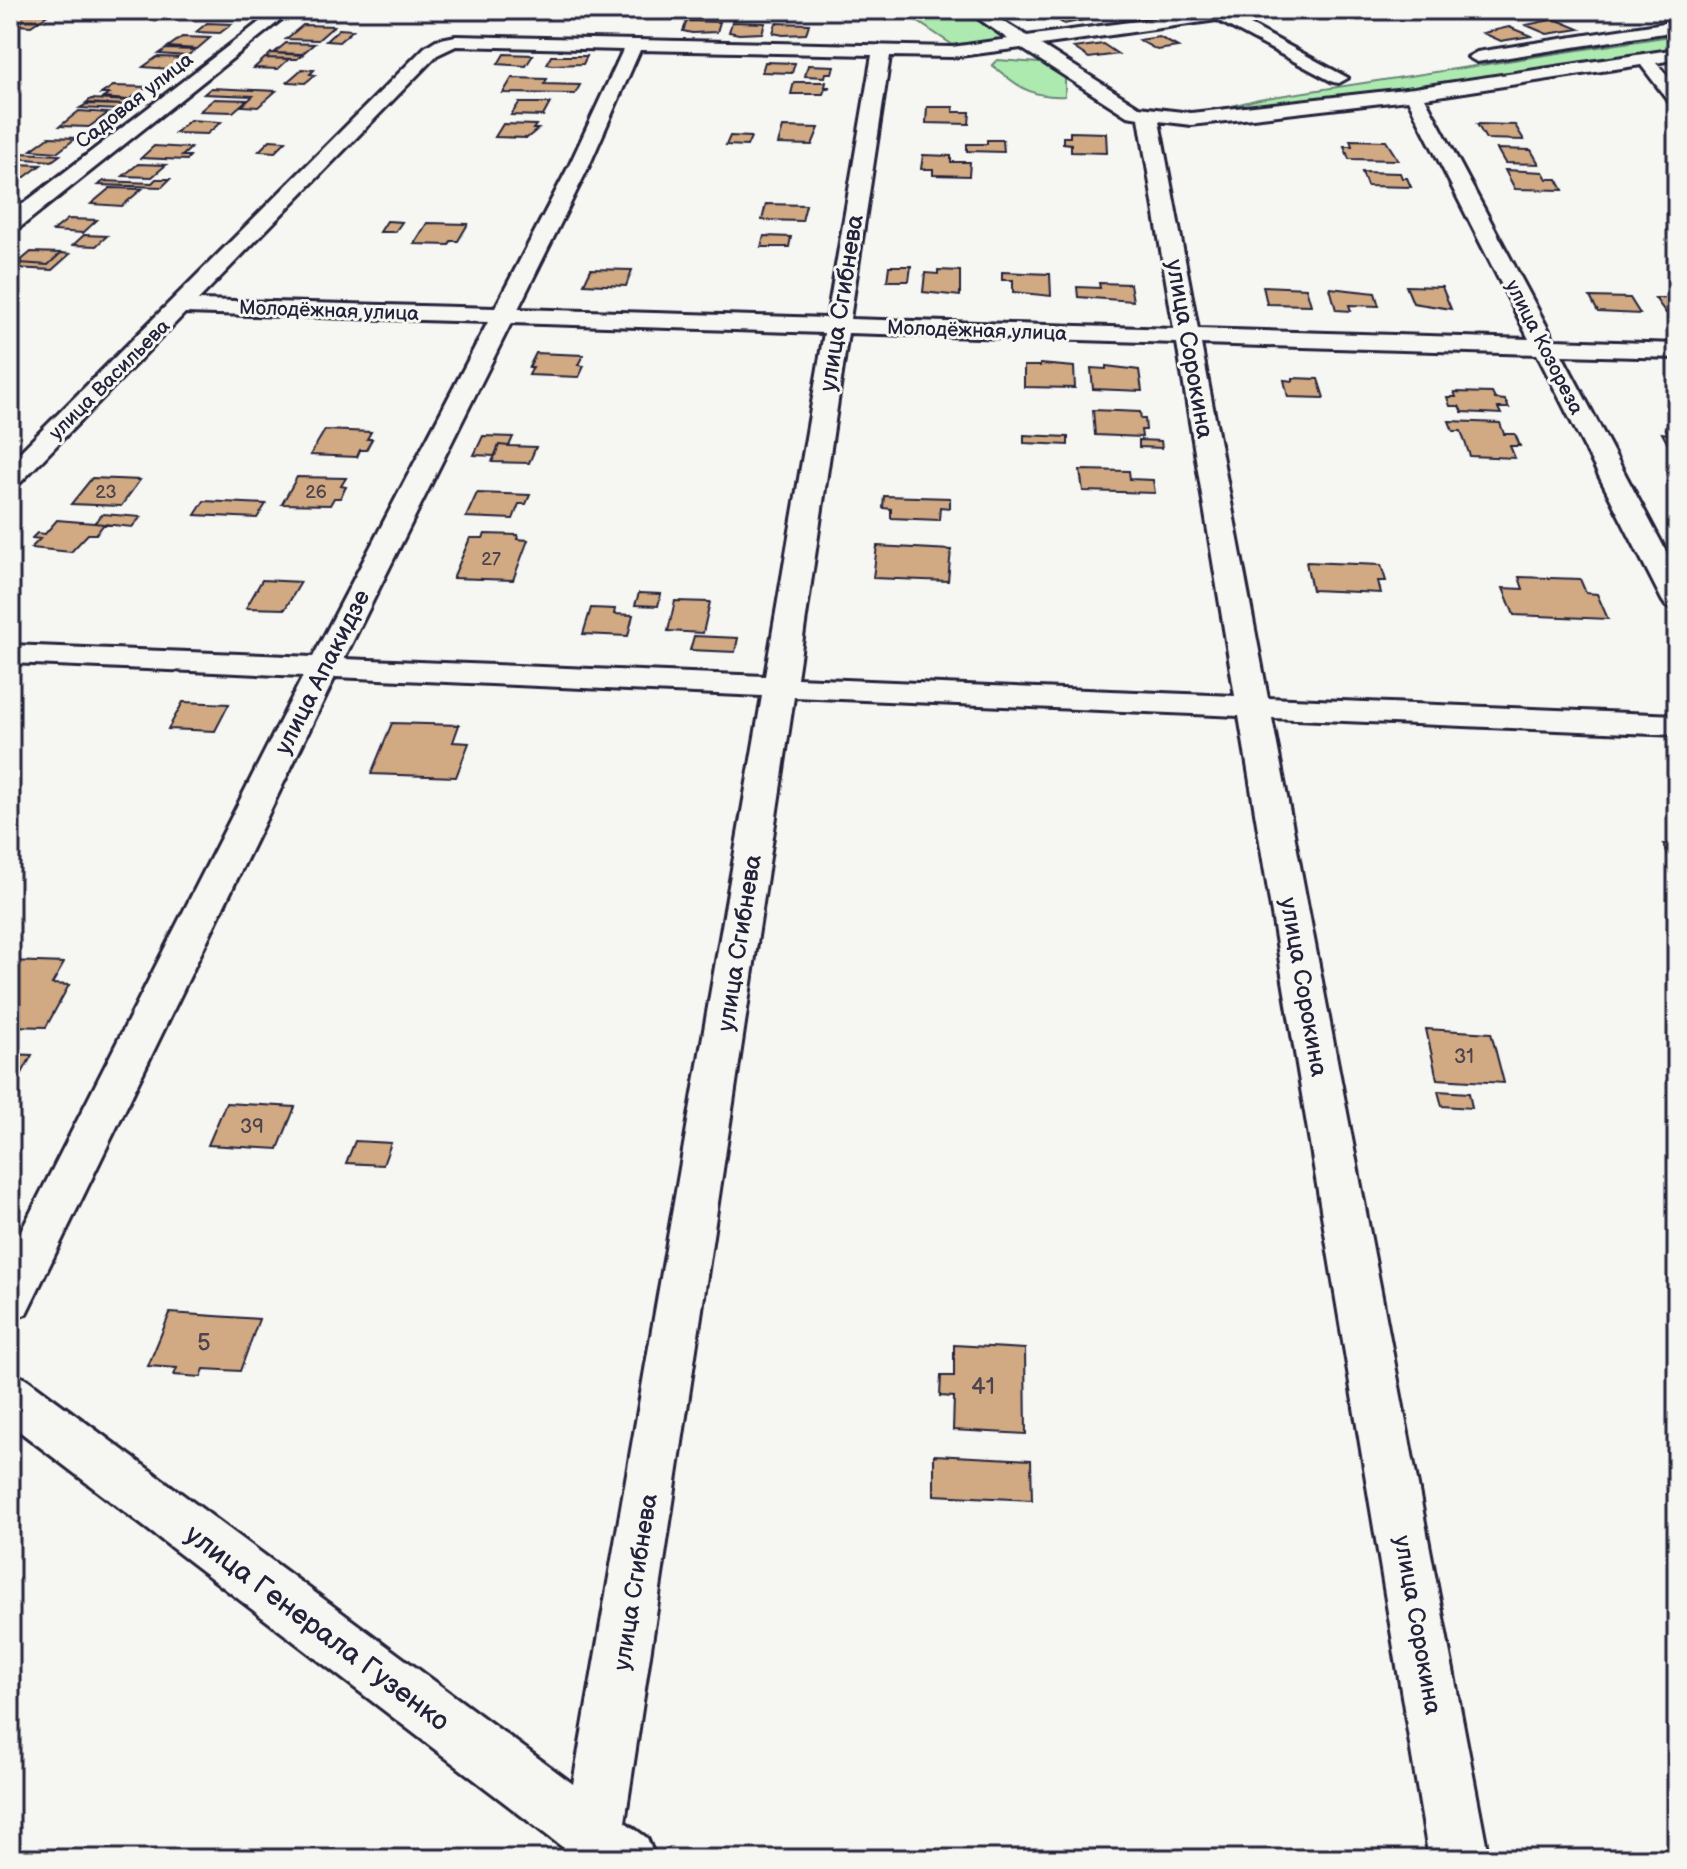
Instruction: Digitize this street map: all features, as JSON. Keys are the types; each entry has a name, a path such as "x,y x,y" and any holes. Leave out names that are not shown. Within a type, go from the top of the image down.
{"street":[{"name":"Садовая улица","path":"10,224 285,10"},
{"path":"974,10 1141,114 1191,119 1226,118 1414,94 1677,54"},
{"path":"1219,12 1347,77 1307,84"},
{"name":"улица Васильева","path":"10,477 420,61 442,44 456,41 968,51 1219,12"},
{"path":"1465,59 1677,26"},
{"name":"улица Апакидзе","path":"10,1300 324,667 579,166 634,45"},
{"name":"улица Сгибнева","path":"610,1847 780,686 882,50"},
{"path":"1677,67 1649,66 1677,99"},
{"path":"1141,114 1244,94"},
{"name":"улица Козореза","path":"1414,94 1677,600"},
{"name":"улица Сорокина","path":"1141,114 1187,336 1459,1859"},
{"name":"Молодёжная улица","path":"177,310 501,315 1677,351"},
{"path":"10,654 1677,725"},
{"name":"улица Генерала Гузенко","path":"10,1395 610,1847"}],"green space":[{"path":"900,10 962,10 1012,41 956,47"},
{"path":"1677,35 1677,52 1370,98 1208,112 1259,99"},
{"path":"997,60 1040,63 1065,78 1065,96 1042,95 1025,89 992,65"}],"building":[{"path":"25,11 52,12 31,26 17,25 22,21 10,21"},
{"path":"1079,13 1089,19 1064,24 1052,16"},
{"path":"1555,19 1579,29 1547,34 1526,25"},
{"path":"687,21 720,22 717,32 692,33 683,31"},
{"path":"732,22 765,23 762,33 739,34 729,32"},
{"path":"207,23 232,24 220,33 196,32"},
{"path":"776,23 809,24 806,34 783,35 773,33"},
{"path":"303,25 334,26 318,40 286,39"},
{"path":"1509,27 1531,36 1501,41 1483,33"},
{"path":"339,29 353,30 339,42 326,41"},
{"path":"182,37 210,38 197,49 168,47"},
{"path":"1159,37 1178,47 1157,50 1139,40"},
{"path":"286,43 314,44 302,54 274,53"},
{"path":"1103,44 1118,54 1089,58 1074,48"},
{"path":"166,49 195,50 187,56 159,54"},
{"path":"271,53 302,55 297,59 266,58"},
{"path":"504,54 533,55 526,66 498,64"},
{"path":"551,56 587,56 583,64 552,65 547,64"},
{"path":"157,57 184,58 170,69 143,67"},
{"path":"265,58 289,59 278,69 254,68"},
{"path":"765,62 795,63 792,73 762,72"},
{"path":"808,65 834,66 832,73 826,73 825,77 805,76"},
{"path":"302,69 314,70 310,74 315,75 305,83 287,82"},
{"path":"512,78 547,79 544,84 580,85 575,94 503,93"},
{"path":"794,82 826,82 825,87 830,87 823,94 791,94"},
{"path":"113,86 148,87 128,100 103,98 109,94 101,94"},
{"path":"211,88 276,91 258,107 242,106 253,96 204,94"},
{"path":"91,99 130,101 125,105 86,103"},
{"path":"214,99 247,100 233,112 200,111"},
{"path":"519,103 550,103 543,116 511,115"},
{"path":"87,104 124,105 118,110 80,108"},
{"path":"927,107 953,107 953,112 970,112 969,124 926,123"},
{"path":"79,111 108,113 89,127 60,126"},
{"path":"190,120 221,122 207,134 175,133"},
{"path":"503,124 536,125 533,129 538,129 527,138 495,137"},
{"path":"1477,124 1515,125 1524,140 1486,139"},
{"path":"783,127 819,128 812,145 778,144"},
{"path":"1070,132 1106,133 1107,153 1071,152 1071,144 1063,143 1063,137 1070,137"},
{"path":"730,136 751,137 747,146 726,145"},
{"path":"49,137 76,138 58,152 31,150"},
{"path":"270,140 286,141 275,152 259,151"},
{"path":"987,140 1003,140 1004,152 967,151 967,144 987,144"},
{"path":"1350,140 1386,141 1398,160 1349,159 1344,146 1352,146"},
{"path":"154,146 191,148 182,156 190,156 187,160 141,158"},
{"path":"1497,149 1531,150 1539,164 1505,163"},
{"path":"20,153 60,155 52,161 12,158"},
{"path":"923,155 951,156 951,162 970,162 969,176 933,175 933,169 921,169"},
{"path":"138,164 166,165 152,177 123,176"},
{"path":"41,165 21,180 10,179 10,166"},
{"path":"1505,170 1543,172 1547,179 1557,179 1563,190 1515,189"},
{"path":"1362,172 1400,173 1402,178 1407,178 1411,187 1367,186"},
{"path":"156,179 170,179 162,187 98,185 104,181 152,183"},
{"path":"110,188 142,189 122,206 91,204"},
{"path":"766,204 806,205 802,221 762,220"},
{"path":"68,219 97,220 83,233 53,231"},
{"path":"387,221 402,222 395,232 380,232"},
{"path":"427,223 468,224 458,241 451,241 449,245 414,244"},
{"path":"84,235 107,236 96,246 73,245"},
{"path":"764,236 791,237 789,247 761,247"},
{"path":"31,252 61,253 48,265 18,263"},
{"path":"61,253 70,254 52,270 15,268 20,263 48,265"},
{"path":"889,266 911,266 909,281 887,281"},
{"path":"591,269 632,270 626,286 584,284"},
{"path":"938,270 960,271 960,296 923,292 925,273 938,274"},
{"path":"1002,272 1050,274 1051,296 1013,292 1013,280 1002,280"},
{"path":"1099,283 1130,284 1133,301 1078,297 1077,287 1100,288"},
{"path":"1263,286 1306,288 1311,305 1267,304"},
{"path":"1406,286 1442,287 1451,309 1413,303"},
{"path":"1330,288 1375,293 1379,306 1349,305 1351,311 1336,310"},
{"path":"1590,297 1630,298 1640,314 1598,312"},
{"path":"1655,298 1677,298 1677,314 1666,313"},
{"path":"536,353 583,355 578,365 584,366 579,377 529,375 533,367 529,367"},
{"path":"1024,366 1074,367 1075,388 1024,387"},
{"path":"1106,366 1139,370 1142,391 1093,389 1091,368 1106,369"},
{"path":"1293,378 1318,379 1324,398 1288,397 1284,380 1293,381"},
{"path":"1454,392 1492,393 1495,399 1505,400 1509,408 1498,408 1501,414 1462,412 1459,406 1450,406 1447,397 1456,397"},
{"path":"1093,410 1140,412 1141,419 1145,419 1146,430 1141,430 1142,437 1095,435"},
{"path":"1449,421 1500,423 1504,434 1515,434 1520,446 1510,446 1515,458 1470,456 1461,431 1453,431"},
{"path":"1665,427 1677,428 1677,452 1672,452 1662,433 1668,434"},
{"path":"325,430 371,432 367,439 372,439 366,450 360,450 357,457 310,455"},
{"path":"1024,435 1068,437 1068,445 1024,443"},
{"path":"483,436 513,437 509,446 499,445 495,456 474,455"},
{"path":"1139,440 1161,441 1162,448 1139,447"},
{"path":"499,445 536,447 529,463 492,462"},
{"path":"1080,470 1129,471 1130,479 1153,480 1155,493 1083,491"},
{"path":"297,477 346,478 341,486 346,487 340,498 334,498 330,505 282,504"},
{"path":"92,478 140,480 121,506 71,504"},
{"path":"477,493 530,495 526,504 519,504 513,519 466,517"},
{"path":"884,496 950,498 950,508 940,507 939,520 891,518 891,509 883,508"},
{"path":"204,501 266,504 257,518 195,515"},
{"path":"103,514 141,517 132,527 94,523"},
{"path":"57,520 104,524 96,534 88,534 71,552 31,548 40,539 32,538 37,533 45,534"},
{"path":"485,534 518,535 517,539 528,540 513,580 453,578 470,538 483,538"},
{"path":"877,546 951,550 948,581 873,578"},
{"path":"1306,562 1381,565 1386,581 1378,581 1381,593 1312,590"},
{"path":"1519,577 1580,579 1586,593 1597,594 1608,619 1514,615 1503,588 1523,589"},
{"path":"262,580 301,582 285,609 246,608"},
{"path":"639,593 661,594 658,606 635,605"},
{"path":"675,601 710,602 703,633 668,631"},
{"path":"591,608 615,609 614,614 633,615 628,636 583,634"},
{"path":"694,636 738,638 735,652 690,650"},
{"path":"183,702 229,704 215,731 168,729"},
{"path":"392,723 459,725 453,742 469,743 456,777 371,774"},
{"path":"1663,844 1677,844 1677,862 1672,862"},
{"path":"10,961 64,963 52,984 69,985 46,1027 10,1026"},
{"path":"1426,1029 1491,1033 1504,1083 1437,1079"},
{"path":"10,1054 32,1055 13,1090 10,1090"},
{"path":"1438,1091 1469,1093 1472,1108 1442,1106"},
{"path":"226,1103 295,1107 278,1149 208,1145"},
{"path":"355,1141 391,1143 383,1165 346,1163"},
{"path":"170,1313 259,1319 240,1371 204,1369 201,1377 174,1375 177,1368 148,1366"},
{"path":"954,1345 1025,1349 1026,1434 953,1430 954,1397 940,1396 941,1376 954,1376"},
{"path":"934,1455 1031,1460 1032,1500 934,1495"}]}
